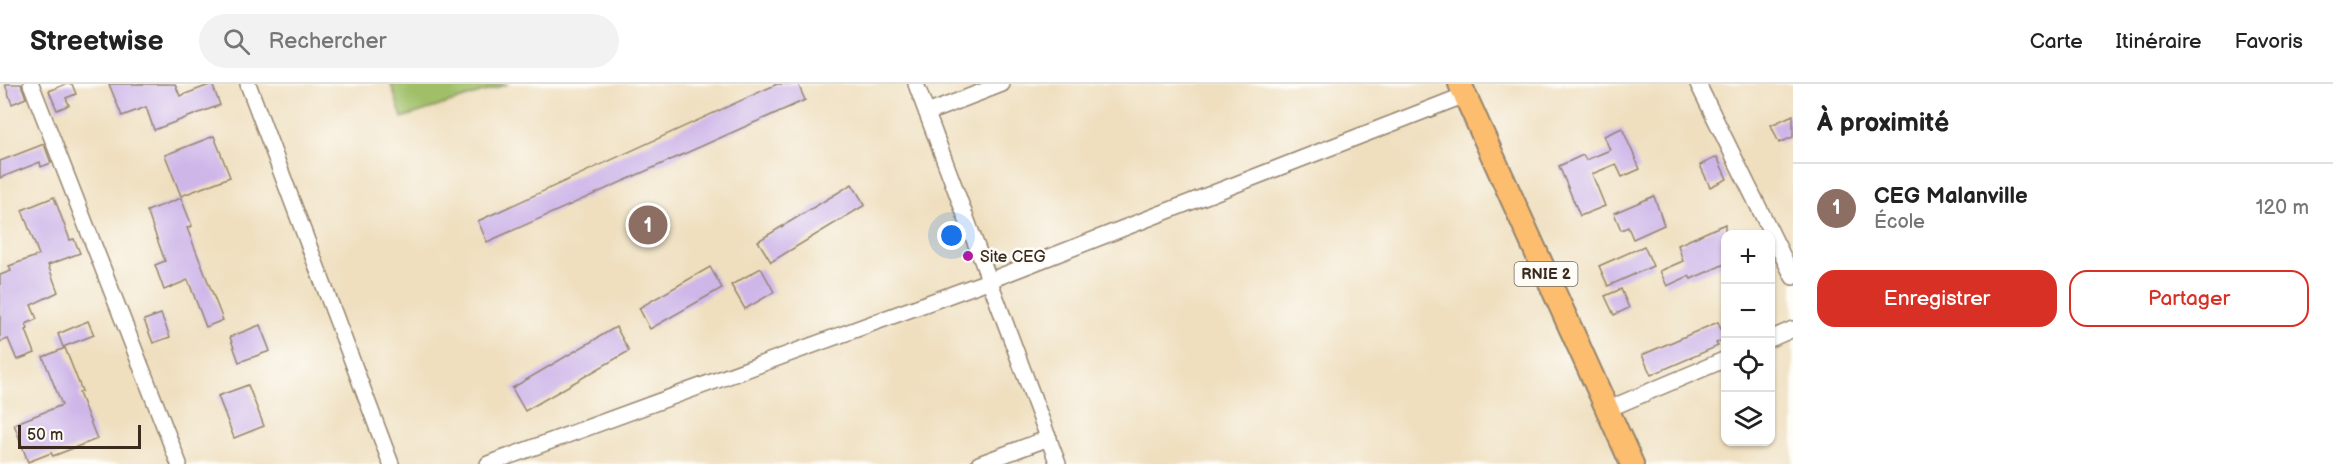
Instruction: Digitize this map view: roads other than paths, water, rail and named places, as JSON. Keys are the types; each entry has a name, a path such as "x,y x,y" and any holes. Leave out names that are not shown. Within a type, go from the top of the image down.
{"main road":[{"name":"RNIE 2","path":"1462,89 1632,464"}],"street":[{"path":"31,84 179,464"},
{"path":"248,84 391,464"},
{"path":"916,84 1058,464"},
{"path":"927,113 1002,84"},
{"path":"1698,84 1793,277"},
{"path":"488,464 988,281 1462,89"},
{"path":"1772,338 1793,329"},
{"path":"1608,409 1721,361"},
{"path":"979,464 1048,438"}],"place":[{"name":"CEG Malanville","path":"648,225"},
{"name":"Site CEG","path":"968,256"}]}
